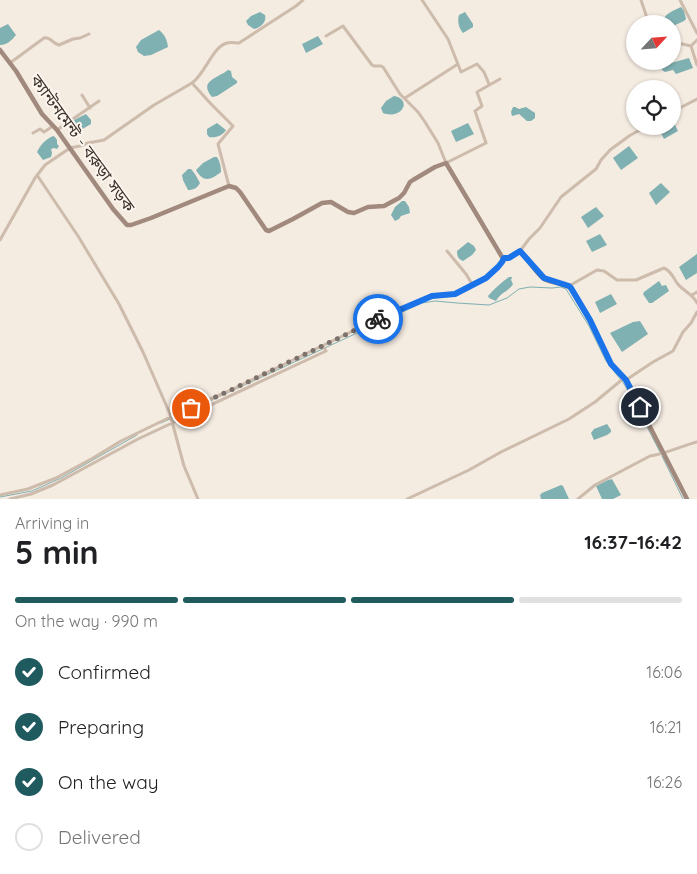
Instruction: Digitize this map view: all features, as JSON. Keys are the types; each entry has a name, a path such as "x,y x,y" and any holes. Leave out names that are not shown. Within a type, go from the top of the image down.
{"main road":[{"name":"ক্যান্টনমেন্ট - বরুড়া সড়ক","path":"0,50 42,114 55,128 113,209 127,225 151,218 229,186"},
{"path":"229,186 236,188 240,192 266,230 269,231 322,203 331,202 348,212 354,213 368,207 384,206 399,198 410,182 446,162 500,255 504,258 509,258 520,251 544,278 569,286 590,320 611,364 625,379 687,499"}],"street":[{"path":"0,240 37,175 45,165 70,148 104,140 154,104 199,77 214,53 225,43 239,43 303,0"},
{"path":"422,0 448,39 460,71 462,72 478,65 484,72 489,84"},
{"path":"641,0 646,15"},
{"path":"680,0 697,33"},
{"path":"326,36 344,26 369,62 374,66 383,67 400,94 418,112 438,143 446,162 486,143 475,111 482,106 477,92 500,79"},
{"path":"10,63 44,38 49,38 59,45 89,34"},
{"path":"691,46 697,40"},
{"path":"681,44 691,46"},
{"path":"691,46 697,65"},
{"path":"405,98 458,64"},
{"path":"192,82 233,126 218,144 229,186"},
{"path":"82,95 90,108"},
{"path":"681,107 697,99"},
{"path":"33,134 40,129 44,132 55,128 99,101"},
{"path":"520,251 540,228 561,197 596,169 610,150 631,135"},
{"path":"37,175 78,236 119,304 143,352 171,420 184,466 198,499"},
{"path":"446,251 472,284"},
{"path":"0,495 28,489 56,478 121,441 230,397 394,311 432,296 455,294 479,282 493,272 504,258"},
{"path":"569,286 597,270 604,271 617,280 636,280 664,268 667,269 685,292 692,295 697,303"},
{"path":"692,295 697,292"},
{"path":"408,499 569,419 595,402 620,381 673,351 697,312"},
{"path":"10,499 31,494 54,485 171,420 229,391 324,348"},
{"path":"578,499 590,489 650,456 697,442"}],"water":[{"path":"681,7 686,19 681,22 681,15 667,15"},
{"path":"260,12 265,15 265,20 261,26 254,29 246,21 251,16"},
{"path":"465,12 473,27 463,33 460,29 458,18 459,15"},
{"path":"8,24 16,35 7,43 0,45 0,28"},
{"path":"159,30 165,37 168,47 151,55 144,56 138,52 136,47 141,40"},
{"path":"318,36 323,44 306,53 302,44"},
{"path":"689,58 693,68 676,74 673,70 681,70 681,60"},
{"path":"228,70 231,71 232,77 237,83 217,96 212,97 208,92 208,84 211,80"},
{"path":"394,96 403,101 403,108 396,114 383,113 381,108 386,101"},
{"path":"513,107 519,109 526,107 535,113 535,118 527,121 519,114 512,116"},
{"path":"86,114 91,120 91,124 79,131 74,127 73,122"},
{"path":"217,123 226,130 219,136 209,137 207,129"},
{"path":"468,123 474,134 456,142 451,131"},
{"path":"662,135 671,135 664,139"},
{"path":"53,136 59,146 57,149 51,149 51,157 43,160 37,152 44,142"},
{"path":"629,146 638,158 621,170 613,158"},
{"path":"217,157 219,161 221,172 207,179 201,177 196,170 203,163"},
{"path":"188,169 191,169 200,183 190,190 188,190 182,175"},
{"path":"661,183 670,192 656,205 649,193"},
{"path":"402,201 405,201 409,207 410,213 401,216 395,221 391,215 395,207"},
{"path":"596,207 604,216 588,228 581,217"},
{"path":"600,234 607,245 592,252 586,241"},
{"path":"468,242 476,250 463,261 458,257 457,251"},
{"path":"697,254 697,273 686,280 679,267"},
{"path":"509,277 512,277 513,284 511,287 496,301 489,298 490,293"},
{"path":"659,281 662,286 666,285 669,291 652,303 649,303 643,294"},
{"path":"611,294 617,304 600,313 595,302"},
{"path":"640,321 648,334 622,352 610,333 633,322"},
{"path":"607,424 611,432 594,440 591,433 594,429"},
{"path":"612,479 621,495 613,499 602,499 596,486"},
{"path":"561,485 569,499 541,499 540,495 542,493"}],"waterway":[{"path":"161,423 422,303 435,301 489,305 507,298 519,289 561,287 566,289 589,326 606,361 624,384 660,452"},
{"path":"0,497 32,491 61,478 137,435"},
{"path":"662,456 683,499"}],"way so far":[{"path":"191,408 378,319"}],"route":[{"path":"378,319 432,296 455,294 486,278 498,267 504,258 509,258 520,251 544,278 571,288 590,320 605,354 611,364 626,380 640,407"}]}
